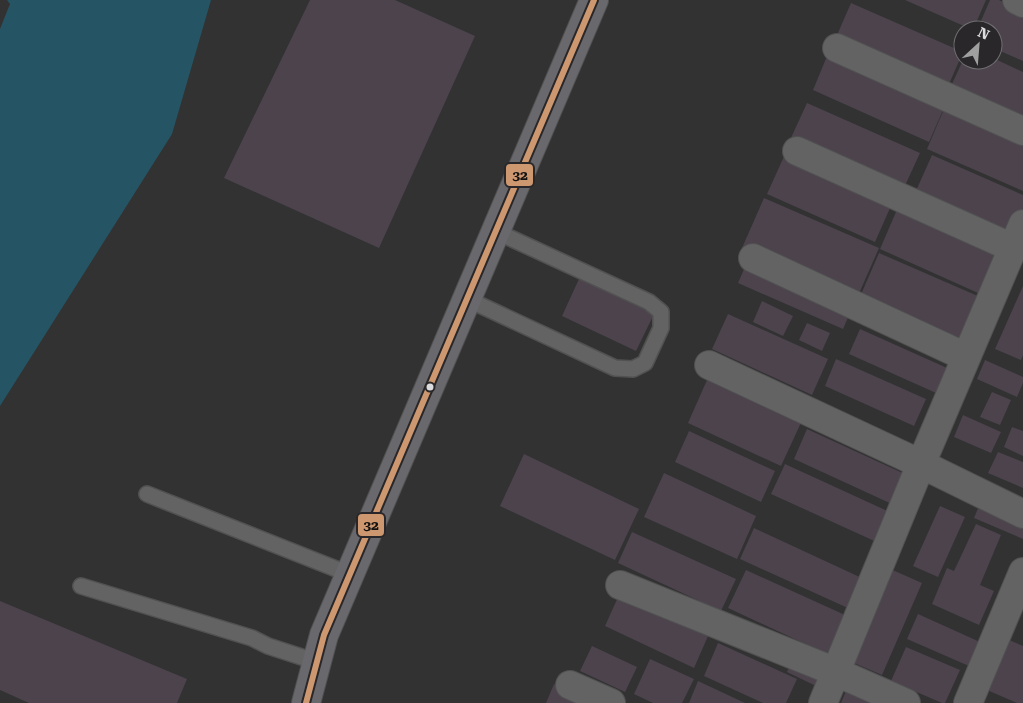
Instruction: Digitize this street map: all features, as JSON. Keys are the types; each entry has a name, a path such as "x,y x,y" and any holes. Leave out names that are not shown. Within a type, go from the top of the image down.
{"main road":[{"path":"306,703 324,635 594,0"}],"street":[{"path":"1016,0 1023,3"},
{"path":"837,48 1023,130"},
{"path":"797,151 1018,236 920,464 823,703"},
{"path":"753,258 966,357"},
{"path":"709,365 1023,514"},
{"path":"968,703 1023,572"},
{"path":"620,585 836,672 906,703"},
{"path":"570,685 611,703"}],"lane":[{"path":"467,299 615,368 633,370 645,363 662,328 661,312 649,302 495,231"},
{"path":"147,494 350,574"},
{"path":"81,586 252,638 268,646 317,662"}],"water":[{"path":"7,0 211,0 172,134 0,406 0,29 10,4"}],"building":[{"path":"310,0 395,0 475,36 379,248 224,178"},
{"path":"905,0 986,0 977,20 953,21"},
{"path":"990,0 999,0 1023,11 1023,61 1003,52 1003,20 981,20"},
{"path":"851,3 953,48 953,70 955,70 946,91 834,42"},
{"path":"830,49 947,101 929,142 813,90"},
{"path":"1003,63 1023,72 1023,116 952,84 958,70 1003,70"},
{"path":"947,102 1023,135 1023,191 927,149"},
{"path":"807,103 920,153 903,190 790,140"},
{"path":"786,152 894,199 875,242 767,194"},
{"path":"932,155 1023,195 1023,215 1014,237 915,193"},
{"path":"764,198 879,248 857,298 742,248"},
{"path":"899,205 1007,251 987,297 880,249"},
{"path":"879,253 987,300 967,347 859,299"},
{"path":"748,260 853,306 843,329 738,283"},
{"path":"579,279 654,314 636,351 562,316"},
{"path":"1023,286 1023,355 1021,360 995,349"},
{"path":"762,301 793,316 783,336 753,322"},
{"path":"728,314 828,359 812,395 712,349"},
{"path":"807,323 830,333 822,351 799,340"},
{"path":"860,329 956,372 945,397 849,354"},
{"path":"836,359 926,399 914,426 825,386"},
{"path":"985,360 1023,377 1023,383 1017,397 977,379"},
{"path":"711,371 805,414 781,466 688,423"},
{"path":"992,392 1011,400 1000,425 980,417"},
{"path":"963,415 1001,432 991,453 954,437"},
{"path":"1012,427 1023,431 1023,456 1004,447"},
{"path":"807,429 907,475 894,505 794,459"},
{"path":"689,431 775,471 761,502 675,462"},
{"path":"998,452 1023,462 1023,488 988,473"},
{"path":"524,454 639,509 615,560 500,506"},
{"path":"785,464 894,514 881,544 771,494"},
{"path":"664,473 756,516 737,559 644,517"},
{"path":"982,499 1023,516 1023,539 974,518"},
{"path":"940,506 965,517 938,577 913,566"},
{"path":"976,524 1001,535 980,585 994,591 979,625 932,604 947,568 954,571"},
{"path":"754,528 864,579 850,609 740,559"},
{"path":"632,532 736,579 721,611 618,563"},
{"path":"888,568 922,583 882,675 847,660"},
{"path":"746,570 845,615 827,654 728,608"},
{"path":"623,586 712,627 694,668 605,626"},
{"path":"0,601 187,679 177,703 29,703 0,690"},
{"path":"918,614 980,642 969,666 907,639"},
{"path":"1009,640 1023,646 1023,703 1017,703 987,690"},
{"path":"718,643 797,679 786,703 763,703 704,676"},
{"path":"592,646 637,667 625,692 580,671"},
{"path":"906,647 960,670 945,703 891,681"},
{"path":"794,656 824,670 816,686 787,672"},
{"path":"650,659 694,679 682,703 653,703 634,694"},
{"path":"698,681 745,703 689,703"},
{"path":"554,684 596,703 546,703"},
{"path":"846,691 874,703 841,703"}],"transit line":[{"name":"32","path":"306,703 324,635 594,0"}]}
